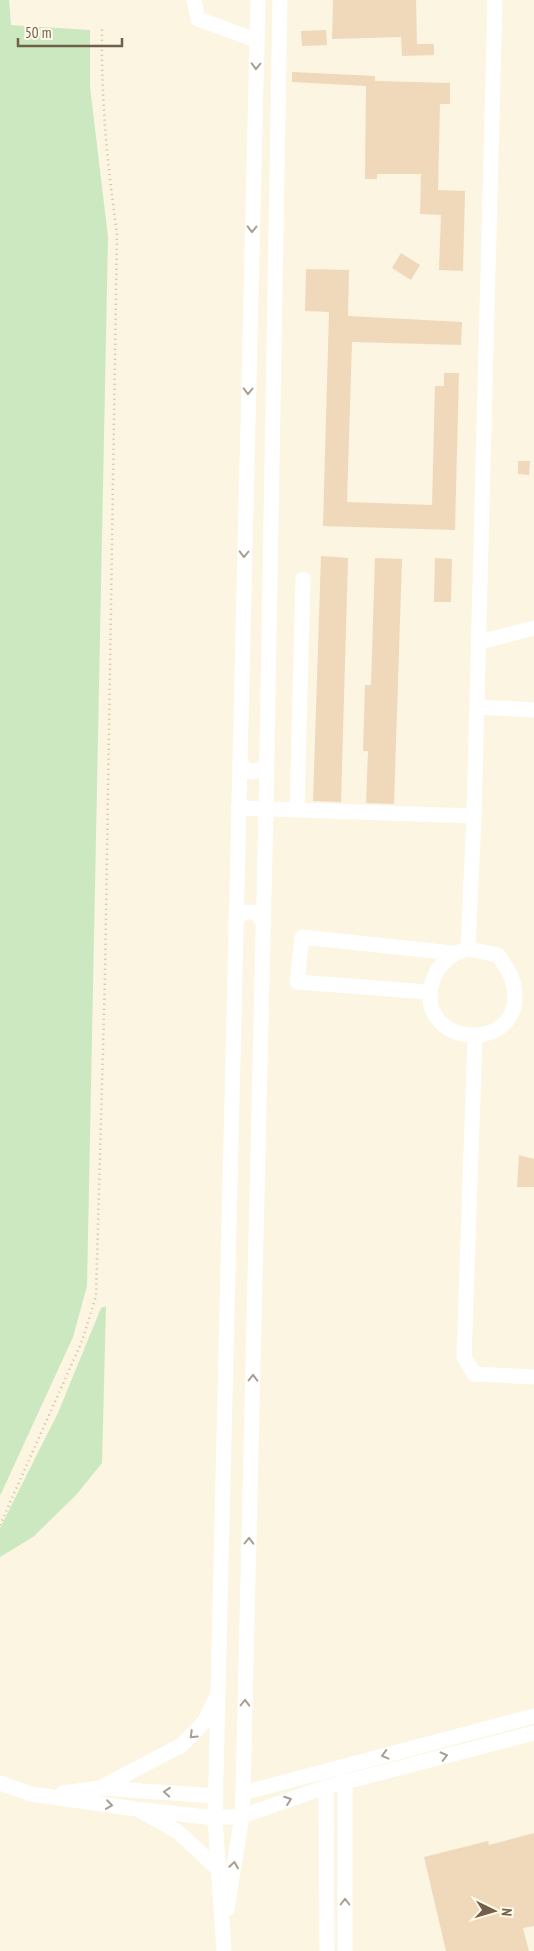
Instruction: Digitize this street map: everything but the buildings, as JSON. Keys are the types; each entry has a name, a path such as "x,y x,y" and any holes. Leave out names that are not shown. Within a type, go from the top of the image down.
{"street":[{"path":"194,0 198,19 256,40"},
{"path":"224,1951 215,1818 217,1694 258,0"},
{"path":"224,1930 242,1816 243,1793 264,923 280,0"},
{"path":"468,949 480,642 495,0"},
{"path":"298,810 303,579"},
{"path":"480,642 534,628"},
{"path":"477,707 534,710"},
{"path":"240,760 243,768 251,772 264,768 267,760"},
{"path":"238,808 474,816"},
{"path":"236,923 240,915 248,911 256,912 264,923"},
{"path":"429,992 297,982 302,937 453,953 468,949 498,955 513,982 514,1010 498,1030 475,1037 454,1033 436,1018 429,992 436,971 453,953"},
{"path":"475,1037 464,1356 474,1374 534,1377"},
{"path":"100,1788 182,1745 205,1721 217,1694"},
{"path":"243,1793 534,1716"},
{"path":"0,1783 24,1792 136,1809 215,1818 242,1816 326,1786 534,1733"},
{"path":"345,1951 346,1781"},
{"path":"326,1786 326,1951"},
{"path":"47,1796 100,1788 216,1796"},
{"path":"136,1809 177,1831 217,1868"}],"path":[{"path":"0,1525 82,1341 96,1296 105,977 117,233 106,155 102,83 102,28"}],"green space":[{"path":"0,0 9,0 11,25 90,30 90,87 108,237 87,1286 73,1337 0,1496"},
{"path":"106,1306 102,1463 76,1495 33,1537 0,1557 0,1528 58,1413 101,1308"}]}
